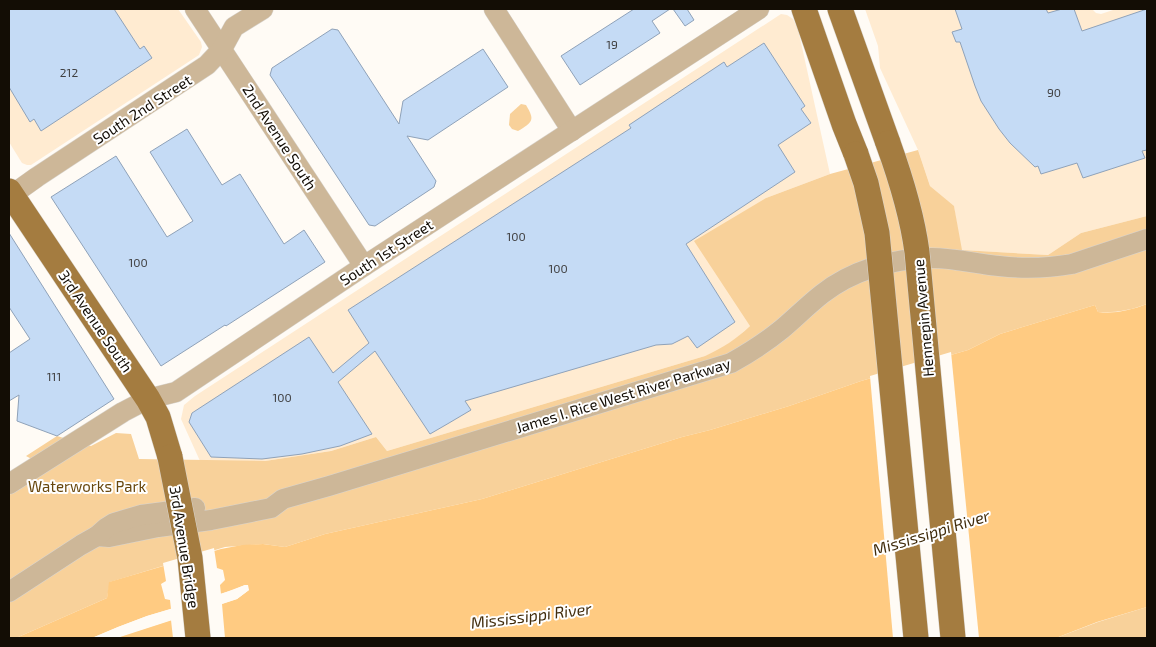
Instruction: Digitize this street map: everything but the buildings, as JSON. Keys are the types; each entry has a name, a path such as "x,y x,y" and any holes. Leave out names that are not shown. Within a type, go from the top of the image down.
{"main road":[{"path":"804,9 866,182 877,233 916,638"},
{"name":"Hennepin Avenue","path":"840,9 898,168 907,200 917,252 953,638"},
{"name":"3rd Avenue South","path":"10,194 148,399 158,417 170,457"},
{"name":"3rd Avenue Bridge","path":"170,457 190,558 198,638"}],"street":[{"name":"2nd Avenue South","path":"195,9 364,266"},
{"name":"South 2nd Street","path":"10,194 207,65 222,49 234,27 262,9"},
{"path":"494,9 572,131"},
{"name":"South 1st Street","path":"12,482 122,412 148,399 176,392 364,266 759,9"},
{"name":"James I. Rice West River Parkway","path":"9,592 97,536 114,523 142,515 213,506 268,496 283,499 731,363 758,348 822,294 845,279 892,262 929,258 1000,266 1063,266 1147,239"}],"shaded area":[{"path":"9,9 178,9 201,42 202,47 199,55 31,165 27,165 22,163 9,142"},
{"path":"865,9 1092,9 1096,13 1101,14 1116,9 1147,9 1147,216 1081,233 1048,255 961,250 954,207 930,186 918,150 880,68 878,46"},
{"path":"781,14 793,19 798,29 830,174 766,198 750,326 732,342 720,350 705,356 387,451 376,437 331,451 265,461 200,461 181,419 184,405 195,396"}],"green space":[{"path":"521,104 526,105 531,114 531,120 518,131 512,129 509,125 510,114"},
{"name":"Waterworks Park","path":"918,150 930,186 954,206 962,250 1048,255 1081,233 1147,216 1147,304 1123,311 1105,312 1098,312 1095,305 1000,334 968,350 861,381 789,406 482,499 325,534 285,547 263,544 225,547 110,582 107,598 16,638 9,638 9,495 50,469 26,456 57,436 91,446 116,433 131,434 139,459 265,461 331,451 376,437 387,451 705,356 729,343 750,326 694,241 766,198 830,174"},
{"path":"1147,607 1147,638 1056,638 1098,622"}],"water":[{"name":"Mississippi River","path":"1147,304 1147,607 1097,622 1056,638 117,638 237,599 249,590 245,585 147,616 92,638 16,638 107,598 109,582 221,549 263,544 285,547 325,534 482,499 789,406 861,381 968,350 1000,334 1095,305 1098,312 1117,312"}],"pier":[{"path":"951,352 979,638 893,638 870,376"},
{"path":"214,548 217,568 223,570 225,580 220,585 221,594 245,585 248,585 249,590 237,599 222,604 225,638 173,638 171,620 115,638 139,628 236,597 246,588 147,618 98,638 92,638 147,616 171,609 170,600 165,599 161,584 166,581 163,563"}]}
